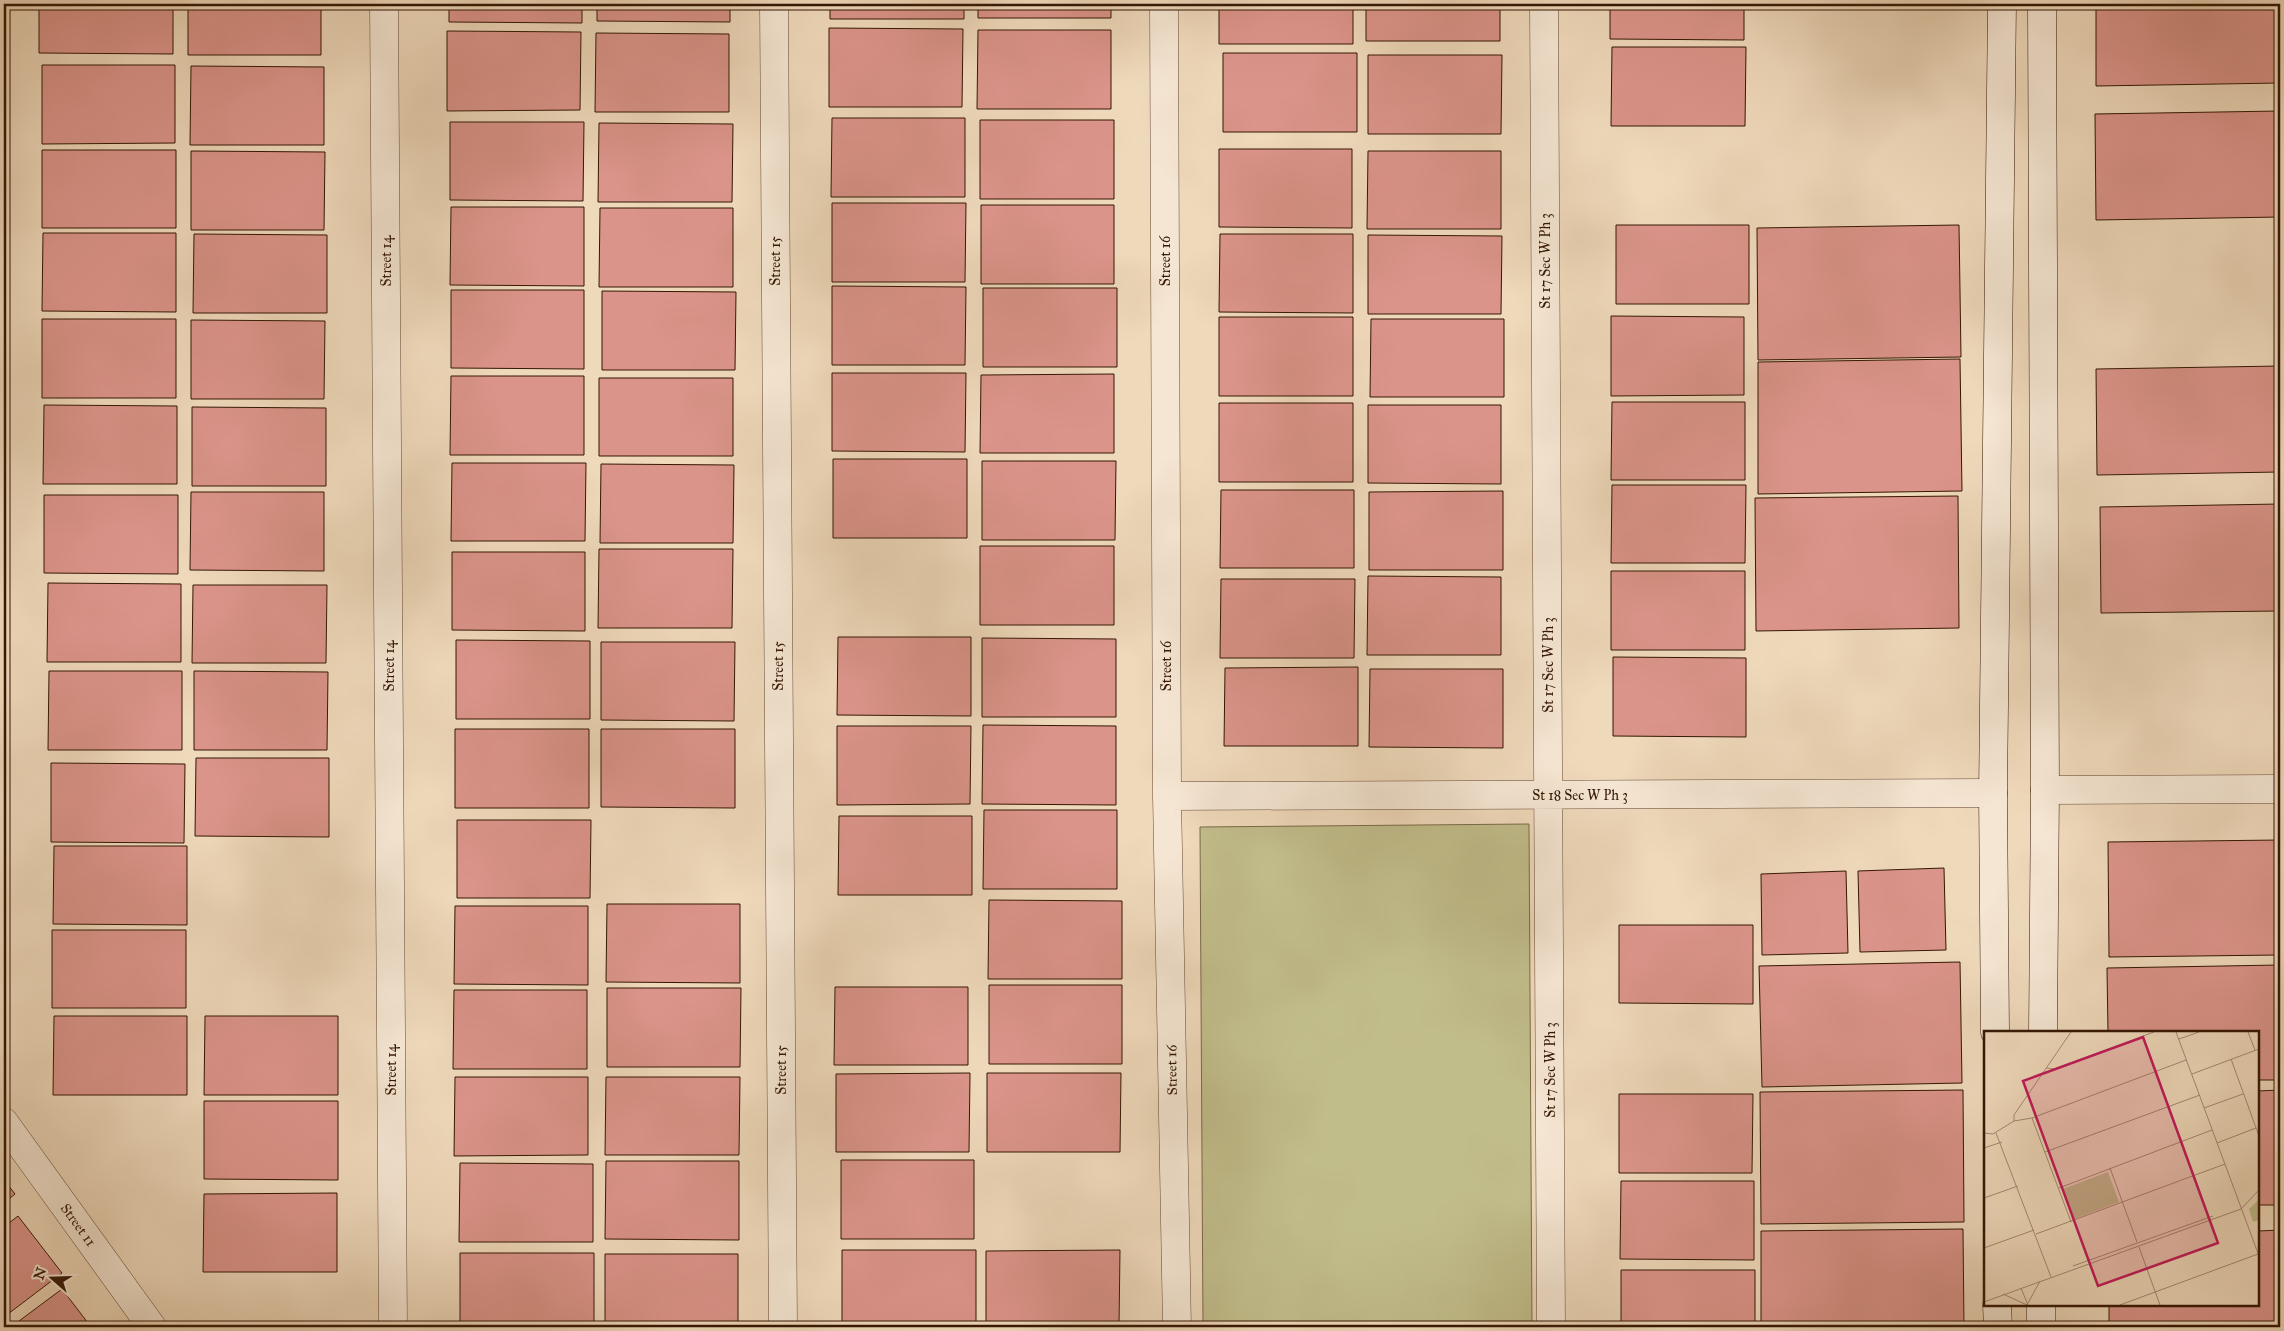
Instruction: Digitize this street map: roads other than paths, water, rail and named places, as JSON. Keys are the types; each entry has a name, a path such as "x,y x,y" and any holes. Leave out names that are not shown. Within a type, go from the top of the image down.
{"street":[{"name":"Street 14","path":"384,4 393,1327"},
{"name":"Street 15","path":"774,4 783,1327"},
{"name":"Street 16","path":"1164,4 1167,796 1177,1327"},
{"name":"St 17 Sec W Ph 3","path":"1544,4 1552,1327"},
{"path":"1995,1031 1993,793 2002,4"},
{"path":"2042,4 2045,790 2043,1031"},
{"path":"2045,790 2280,789"},
{"name":"St 18 Sec W Ph 3","path":"1167,796 1993,793"},
{"name":"Street 11","path":"4,1122 152,1327"},
{"path":"1998,1306 1998,1327"},
{"path":"2041,1306 2041,1327"}]}
